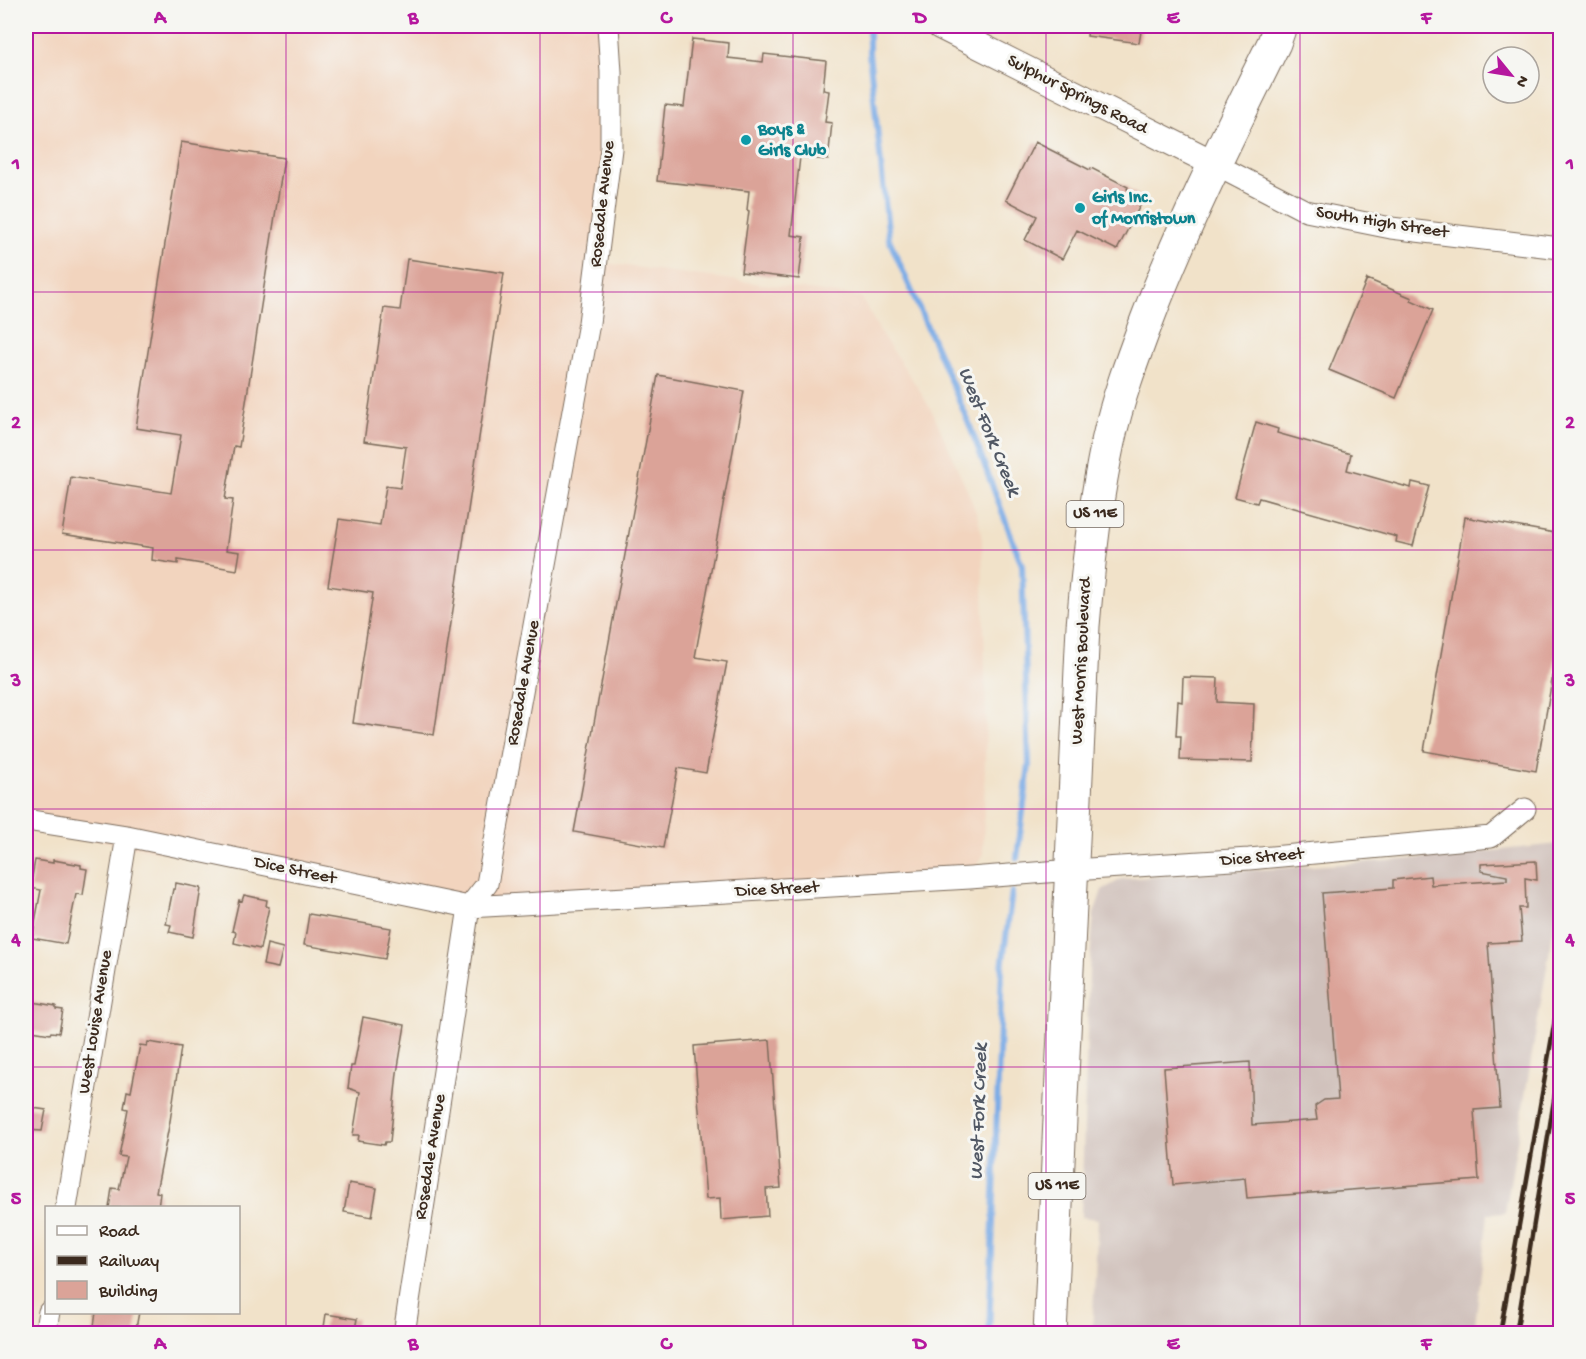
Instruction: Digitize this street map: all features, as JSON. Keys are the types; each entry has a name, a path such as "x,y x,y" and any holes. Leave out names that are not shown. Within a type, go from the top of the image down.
{"main road":[{"name":"West Morris Boulevard","path":"1050,1334 1083,626 1095,514 1108,441 1133,355 1176,246 1274,43 1280,26"}],"street":[{"name":"Rosedale Avenue","path":"404,1334 469,907 487,884 589,323 611,149 611,72 608,26"},
{"name":"Sulphur Springs Road","path":"940,26 1215,164"},
{"name":"South High Street","path":"1215,164 1306,211 1391,228 1560,248"},
{"name":"Dice Street","path":"26,820 127,836 469,907 958,879 1249,859 1491,837 1525,809"},
{"name":"West Louise Avenue","path":"66,1206 127,836"},
{"path":"45,1334 48,1314"}],"shaded area":[{"path":"26,26 608,26 597,262 861,297 882,335 934,415 970,497 978,518 982,540 986,716 983,855 970,878 469,907 26,827"},
{"path":"1560,844 1560,890 1505,1213 1488,1214 1474,1333 1092,1333 1098,1219 1081,1217 1089,971 1094,914 1102,890 1122,879 1400,860"}],"building":[{"path":"1088,26 1142,26 1139,43 1087,36"},
{"name":"Boys & Girls Club","path":"692,39 729,43 728,58 763,62 764,54 826,61 823,90 829,91 825,122 832,123 828,160 800,157 791,235 804,237 799,279 741,272 749,211 747,210 749,191 657,181 665,105 684,107"},
{"path":"181,142 284,158 239,447 234,446 225,499 233,500 226,550 240,552 237,570 178,560 178,564 152,560 153,548 62,534 71,477 171,493 181,435 136,428"},
{"name":"Girls Inc. of Morristown","path":"1035,142 1128,187 1127,189 1144,198 1117,250 1077,230 1062,259 1025,240 1037,216 1006,200"},
{"path":"407,259 504,273 434,735 353,723 373,593 328,586 339,519 380,525 386,486 400,488 406,447 364,441 384,308 400,310"},
{"path":"1367,279 1412,298 1411,300 1433,310 1396,398 1329,370"},
{"path":"658,375 744,391 695,657 727,662 706,773 678,768 663,848 574,832"},
{"path":"1256,422 1278,429 1277,433 1351,454 1347,470 1411,488 1412,482 1429,486 1413,546 1396,542 1397,537 1259,498 1257,503 1235,497"},
{"path":"1465,517 1560,534 1560,635 1536,771 1424,751"},
{"path":"1183,677 1218,678 1217,702 1254,704 1252,762 1180,760 1181,736 1176,736 1178,701 1182,702"},
{"path":"35,860 53,863 53,860 81,865 81,868 87,869 83,895 76,894 66,944 32,938 41,890 30,888"},
{"path":"1536,861 1537,880 1525,878 1526,908 1519,908 1522,941 1488,943 1500,1108 1474,1110 1479,1180 1247,1198 1245,1178 1173,1185 1164,1068 1250,1062 1252,1125 1317,1120 1315,1106 1324,1100 1338,1099 1322,893 1393,888 1393,880 1430,876 1431,885 1507,880 1507,876 1481,871 1481,864"},
{"path":"176,883 201,888 193,937 169,932 171,925 166,924"},
{"path":"244,895 267,900 266,906 269,907 260,949 234,943 236,932 232,931 239,900 242,901"},
{"path":"309,914 391,928 385,959 304,945"},
{"path":"267,944 283,948 278,968 263,965"},
{"path":"26,1001 56,1006 56,1009 63,1010 59,1033 51,1032 50,1034 26,1030"},
{"path":"363,1017 405,1025 397,1073 390,1142 385,1142 384,1145 358,1141 359,1135 353,1135 360,1092 348,1088"},
{"path":"770,1040 781,1188 766,1189 768,1216 721,1220 720,1198 706,1199 694,1046"},
{"path":"148,1042 181,1047 156,1192 160,1193 158,1206 109,1206 112,1188 119,1189 126,1157 119,1156 128,1109 124,1108 127,1091 131,1092 140,1045 147,1046"},
{"path":"26,1107 46,1110 42,1131 26,1130"},
{"path":"349,1183 377,1188 372,1217 344,1212"},
{"path":"96,1314 139,1314 135,1334 93,1334"},
{"path":"326,1314 357,1319 354,1334 323,1334"}],"waterway":[{"name":"West Fork Creek","path":"869,26 869,53 889,239 968,421 1022,565 1029,765 1017,858"},
{"name":"West Fork Creek","path":"989,1334 1002,968 1012,892"}],"railway":[{"path":"1500,1334 1560,991"},
{"path":"1516,1334 1560,1063"}],"place":[{"name":"Boys & Girls Club","path":"746,140"},
{"name":"Girls Inc. of Morristown","path":"1080,208"}]}
